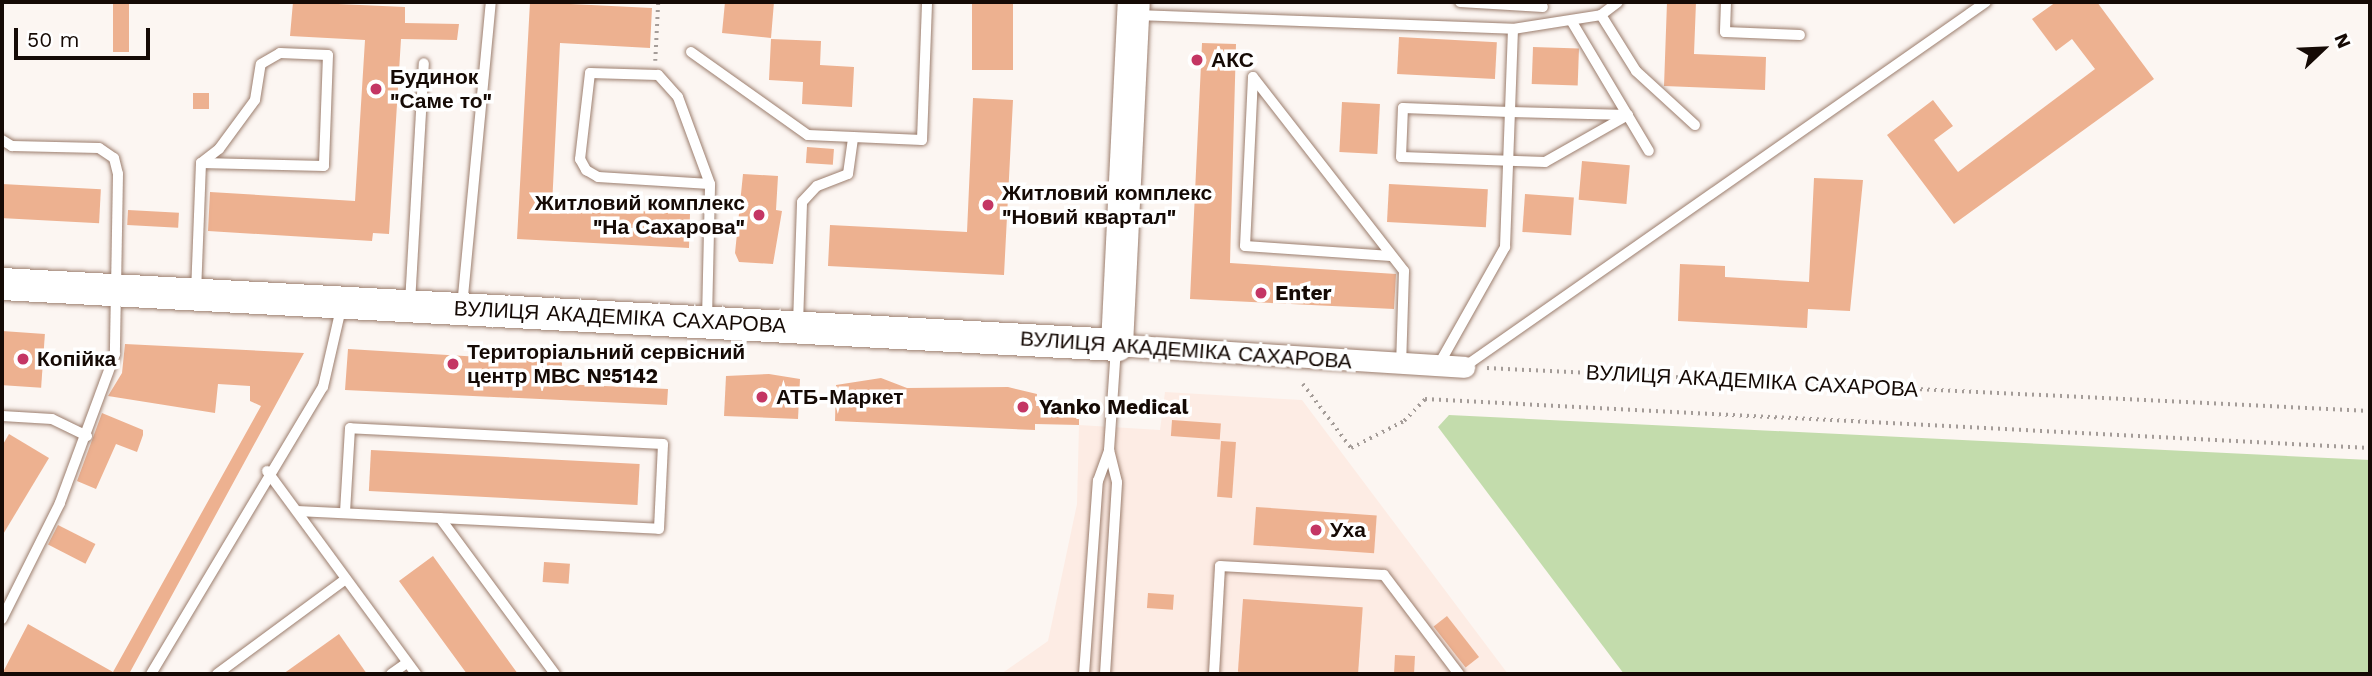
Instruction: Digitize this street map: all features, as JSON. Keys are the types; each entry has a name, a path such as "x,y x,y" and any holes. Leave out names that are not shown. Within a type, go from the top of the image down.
{"street":[{"path":"1117,345 1134,8"},
{"name":"ВУЛИЦЯ АКАДЕМІКА САХАРОВА","path":"2,284 462,307 1464,367"}],"lane":[{"path":"462,307 491,2"},
{"path":"691,52 808,135 922,140 927,2"},
{"path":"1460,2 1543,6"},
{"path":"1134,8 1513,29 1572,22 1601,15 1618,2"},
{"path":"1726,2 1725,32 1800,35"},
{"path":"1464,367 1986,2"},
{"path":"1601,15 1636,71 1695,125"},
{"path":"1572,22 1649,151"},
{"path":"1438,366 1505,247 1513,29"},
{"path":"196,295 201,163 219,149 255,100 261,64 280,53 328,55 324,166 201,163"},
{"path":"410,305 424,63"},
{"path":"708,322 710,184 678,97 655,74 590,73 582,165 598,177 710,184"},
{"path":"1391,256 1245,246 1254,76 1404,271 1401,365"},
{"path":"1403,108 1628,115 1545,162 1401,157 1403,108"},
{"path":"798,327 802,202 817,186 848,174 853,137"},
{"path":"2,140 12,146 99,148 114,158 117,291 115,355 88,436 2,619"},
{"path":"152,674 267,471 323,387 342,301"},
{"path":"1084,674 1098,481 1109,450 1117,345"},
{"path":"2,416 52,419 88,436"},
{"path":"297,511 659,530 663,444 350,428 345,513"},
{"path":"1105,674 1117,482 1109,450"},
{"path":"267,471 416,674"},
{"path":"440,518 555,674"},
{"path":"1213,674 1220,566 1384,575 1460,674"},
{"path":"217,674 346,579"},
{"path":"391,674 407,663"}],"path":[{"path":"655,74 658,2"},
{"name":"ВУЛИЦЯ АКАДЕМІКА САХАРОВА","path":"1464,367 2370,411"},
{"path":"1303,384 1351,448 1404,421 1425,399 2370,448"}],"shaded area":[{"path":"1165,392 1302,400 1508,674 1001,674 1048,641 1077,504 1079,425 1160,430"}],"green space":[{"path":"1449,415 2370,460 2370,674 1624,674 1438,427"}],"building":[{"path":"293,2 405,7 405,23 459,24 457,40 401,39 389,234 373,233 372,241 208,231 210,192 355,201 365,40 290,36"},
{"path":"530,2 652,8 650,48 560,43 552,206 690,214 689,248 517,239"},
{"path":"725,2 774,2 771,38 722,33"},
{"path":"972,2 1013,2 1013,70 972,70"},
{"path":"1667,2 1696,2 1694,54 1766,57 1765,90 1664,86"},
{"path":"2056,2 2097,2 2154,79 1954,224 1887,135 1933,100 1953,126 1934,140 1958,172 2095,69 2072,39 2056,51 2032,19"},
{"path":"113,4 129,4 129,52 113,52"},
{"path":"1399,37 1497,42 1495,79 1397,74"},
{"path":"771,39 821,41 820,65 854,67 852,107 802,104 803,82 769,80"},
{"path":"1202,43 1236,44 1230,263 1396,274 1394,309 1190,299"},
{"path":"1533,47 1579,49 1578,86 1532,84"},
{"path":"193,93 209,93 209,109 193,109"},
{"name":"Житловий комплекс \"Новий квартал\"","path":"973,98 1013,100 1004,275 828,266 830,225 967,232"},
{"path":"1342,102 1380,104 1377,154 1339,152"},
{"path":"807,147 834,149 833,165 806,163"},
{"path":"1582,161 1630,165 1626,204 1579,200"},
{"name":"Житловий комплекс \"На Сахарова\"","path":"743,174 778,176 776,210 782,211 773,264 739,262 735,253"},
{"path":"1814,178 1863,180 1850,311 1808,309 1807,328 1678,321 1680,264 1725,266 1725,277 1809,282"},
{"path":"2,184 101,189 99,223 2,218"},
{"path":"1389,184 1488,189 1486,227 1387,222"},
{"path":"1525,194 1574,197 1571,235 1522,232"},
{"path":"128,210 179,213 178,228 127,225"},
{"name":"Копійка","path":"2,331 45,334 41,388 2,385"},
{"path":"125,344 304,353 129,674 2,674 28,624 113,672 261,406 250,401 250,386 218,384 215,413 108,396 122,373"},
{"path":"348,349 562,362 561,384 668,389 667,405 345,390"},
{"name":"АТБ-Маркет","path":"769,374 800,379 798,419 724,416 726,376"},
{"path":"881,378 907,388 1008,387 1037,394 1036,406 1079,406 1079,425 1035,424 1035,430 835,421 836,385"},
{"path":"102,413 143,430 143,435 137,452 116,444 96,489 77,481"},
{"path":"1172,420 1221,423 1220,439 1171,436"},
{"path":"9,434 49,458 2,536 2,446"},
{"path":"1221,441 1236,442 1232,498 1217,497"},
{"path":"371,450 640,464 637,505 369,491"},
{"name":"Уха","path":"1256,507 1377,515 1374,553 1253,545"},
{"path":"58,525 95,544 85,564 48,545"},
{"path":"433,556 518,674 467,674 399,581"},
{"path":"544,562 570,564 569,584 543,582"},
{"path":"1148,593 1174,595 1173,610 1147,608"},
{"path":"1243,599 1363,607 1358,674 1238,672"},
{"path":"1447,616 1479,657 1466,667 1434,626"},
{"path":"339,634 367,674 283,674"},
{"path":"1395,655 1415,656 1414,674 1394,674"}],"place":[{"name":"АКС","path":"1197,60"},
{"name":"Будинок \"Саме то\"","path":"376,89"},
{"name":"Житловий комплекс \"Новий квартал\"","path":"988,205"},
{"name":"Житловий комплекс \"На Сахарова\"","path":"759,215"},
{"name":"Enter","path":"1261,293"},
{"name":"Копійка","path":"23,359"},
{"name":"Територіальний сервісний центр МВС №5142","path":"453,364"},
{"name":"АТБ-Маркет","path":"762,397"},
{"name":"Yanko Medical","path":"1023,407"},
{"name":"Уха","path":"1316,530"}]}
